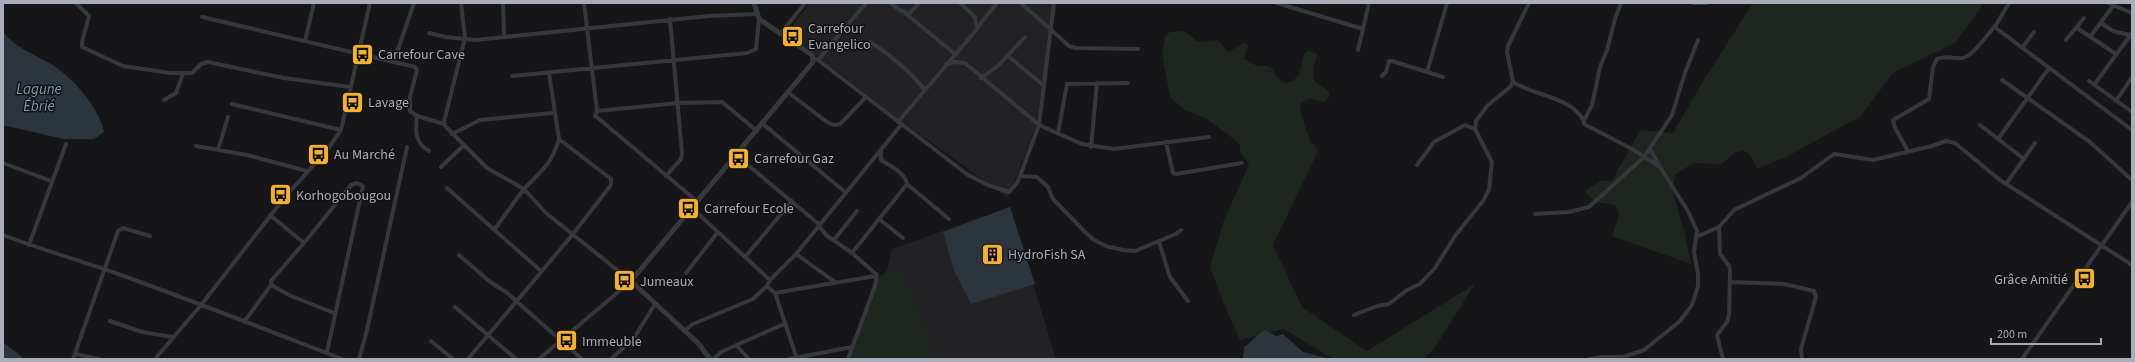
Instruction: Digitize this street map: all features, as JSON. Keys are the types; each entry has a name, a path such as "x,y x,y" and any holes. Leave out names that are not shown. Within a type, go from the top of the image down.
{"street":[{"path":"76,3 88,15 82,42 85,50 123,66 183,74 195,72 201,64 208,62 291,79 350,87"},
{"path":"305,41 312,3"},
{"path":"155,359 201,305 270,215 307,171 328,149 341,130 370,3"},
{"path":"394,61 414,3"},
{"path":"444,124 465,38 461,3"},
{"path":"503,3 504,36"},
{"path":"584,3 597,110 595,116 698,202"},
{"path":"512,76 672,61 755,51 757,16 754,3"},
{"path":"781,33 801,5 805,3"},
{"path":"539,359 631,281 693,209 816,59 866,3"},
{"path":"890,3 905,13 955,54"},
{"path":"905,13 910,14 919,3"},
{"path":"960,3 975,17 977,29"},
{"path":"684,331 693,324 753,299 767,286 770,280 796,254 819,226 899,124 924,89 977,29 997,3"},
{"path":"1021,3 1068,46 1076,48 1138,49"},
{"path":"429,33 446,37 475,40 504,36 587,30 670,19 757,16 968,175 988,185 1009,192 1012,190 1020,176 1038,125 1052,31 1054,3"},
{"path":"1277,3 1363,29"},
{"path":"1358,50 1369,3"},
{"path":"1427,72 1446,3"},
{"path":"1354,315 1376,306 1389,304 1407,290 1420,284 1434,268 1455,236 1483,201 1489,189 1492,162 1475,129 1476,121 1487,106 1510,87 1513,82 1508,46 1529,3"},
{"path":"1584,120 1592,105 1600,66 1607,50 1621,3"},
{"path":"1694,3 1706,3"},
{"path":"1908,150 1895,128 1893,120 1929,99 1933,67 1937,59 1948,55 1961,58 1971,54 1996,25 2009,3"},
{"path":"2108,3 2132,13"},
{"path":"2090,37 2113,6"},
{"path":"202,17 358,52 416,68 410,111 417,116 444,124 463,146 487,168 524,189 546,213 631,281 698,343 710,359"},
{"path":"2066,40 2084,18"},
{"path":"666,176 681,159 682,153 678,103 672,61 670,19"},
{"path":"2094,85 2131,34 2113,31 2101,23"},
{"path":"1996,25 1996,28 2132,130"},
{"path":"2077,28 2116,54"},
{"path":"2022,48 2034,32"},
{"path":"981,78 1008,56 1025,37"},
{"path":"1535,214 1569,212 1589,207 1644,157 1672,116 1685,73 1698,40"},
{"path":"870,42 892,57 914,76 924,89"},
{"path":"1008,56 1043,85"},
{"path":"1382,76 1386,72 1389,62 1392,61 1443,77"},
{"path":"946,64 955,62 965,63 1038,125 1091,147 1114,149 1210,137"},
{"path":"1998,138 2049,68"},
{"path":"495,229 524,189 544,170 559,139 549,73"},
{"path":"164,100 176,92 183,74"},
{"path":"2116,101 2132,77"},
{"path":"2002,80 2090,142 2132,180"},
{"path":"2089,81 2132,112"},
{"path":"1058,133 1068,84 1128,82"},
{"path":"1513,82 1523,88 1541,92 1566,105 1579,113 1584,120 1584,124 1660,167"},
{"path":"1091,147 1097,83"},
{"path":"789,93 827,122 834,125 840,124 866,97"},
{"path":"597,110 678,103 722,102 757,131"},
{"path":"232,104 341,130"},
{"path":"452,134 480,120 554,113"},
{"path":"417,116 416,133 418,142 429,151"},
{"path":"218,150 228,117"},
{"path":"763,124 845,192"},
{"path":"1417,165 1434,142 1465,125 1475,129"},
{"path":"1980,125 2024,159"},
{"path":"468,359 490,335 516,301 573,234 607,190 611,181 611,179 559,139"},
{"path":"1696,238 1719,227 1734,210 1801,178 1834,154 1873,160 1908,150 1932,146 1946,141 1955,143 2006,184 2102,244 2132,265"},
{"path":"1166,142 1173,173 1176,174 1242,163"},
{"path":"2006,184 2035,143"},
{"path":"29,245 51,181 66,144"},
{"path":"196,146 247,155 307,171"},
{"path":"441,168 463,146"},
{"path":"882,146 880,160 901,173 906,179 907,184 949,219"},
{"path":"359,359 367,330 407,147"},
{"path":"1589,359 1601,357 1623,357 1644,350 1680,321 1692,305 1698,286 1694,252 1697,231 1688,211 1650,149"},
{"path":"737,156 792,201 834,240 852,252 876,275 875,286 848,359"},
{"path":"3,163 51,181"},
{"path":"1020,176 1037,177 1048,187 1053,199 1094,240 1123,250 1135,251 1159,242 1181,230"},
{"path":"244,322 271,285 271,281 351,185 357,184 363,186 334,313 327,352"},
{"path":"852,252 907,184"},
{"path":"448,188 541,271"},
{"path":"745,257 792,201"},
{"path":"2022,359 2132,202"},
{"path":"693,209 770,280"},
{"path":"834,240 857,211"},
{"path":"270,215 304,243"},
{"path":"879,219 903,238"},
{"path":"1719,227 1720,254 1729,266 1730,282 1729,315 1727,322 1717,335 1723,359"},
{"path":"73,359 121,228 150,236"},
{"path":"686,273 718,232"},
{"path":"3,235 106,270 327,352 342,359"},
{"path":"1159,242 1170,277 1188,301"},
{"path":"796,254 835,282"},
{"path":"460,255 563,340 582,359"},
{"path":"775,293 875,276"},
{"path":"1730,282 1784,284 1814,291 1816,296 1801,349 1802,359"},
{"path":"271,285 285,293 334,313"},
{"path":"767,286 775,293 784,324 798,358"},
{"path":"611,359 634,338 655,304"},
{"path":"455,307 490,335 516,359"},
{"path":"110,321 142,332 173,337"},
{"path":"714,359 722,352 736,345 784,324"},
{"path":"431,341 453,359"},
{"path":"736,345 749,359"},
{"path":"789,359 852,347"},
{"path":"75,354 99,359"}],"shaded area":[{"path":"810,3 1055,3 1036,126 1008,198 896,117 787,33"},
{"path":"1753,3 1984,3 1955,43 1893,73 1861,116 1786,157 1757,169 1750,155 1742,151 1733,154 1722,164 1693,163 1675,175 1673,192 1684,231 1691,264 1612,236 1619,215 1615,205 1595,202 1585,191 1600,181 1612,181 1640,130 1673,133 1705,78"},
{"path":"1184,31 1198,42 1220,41 1228,52 1244,43 1248,45 1244,59 1257,66 1268,66 1272,68 1277,78 1286,83 1292,81 1298,75 1305,53 1308,51 1318,54 1313,67 1315,82 1329,91 1329,97 1324,103 1311,98 1301,103 1300,106 1305,126 1311,141 1317,149 1317,153 1273,245 1302,307 1367,351 1475,284 1433,350 1423,359 1333,359 1284,329 1240,340 1225,307 1210,267 1224,220 1249,165 1240,151 1240,144 1207,119 1185,110 1170,97 1162,54 1165,37 1170,32"},
{"path":"1010,207 1056,359 849,359 879,277 887,271 892,249"},
{"path":"887,271 898,272 905,276 935,359 849,359 879,277"}],"water":[{"name":"Lagune Ébrié","path":"3,32 8,38 24,50 57,68 75,83 97,113 104,132 94,139 63,139 3,125"},
{"name":"HydroFish SA","path":"1010,207 1035,284 971,304 954,271 943,232"},
{"path":"1265,330 1276,336 1283,334 1303,352 1330,359 1243,359 1244,347"},
{"path":"3,342 21,356 23,359 3,359"}],"place":[{"name":"Carrefour Evangelico","path":"792,36"},
{"name":"Carrefour Cave","path":"363,54"},
{"name":"Lavage","path":"353,102"},
{"name":"Au Marché","path":"319,154"},
{"name":"Carrefour Gaz","path":"739,158"},
{"name":"Korhogobougou","path":"281,195"},
{"name":"Carrefour Ecole","path":"689,208"},
{"name":"HydroFish SA","path":"992,254"},
{"name":"Grâce Amitié","path":"2084,279"},
{"name":"Jumeaux","path":"625,281"},
{"name":"Immeuble","path":"567,341"}]}
